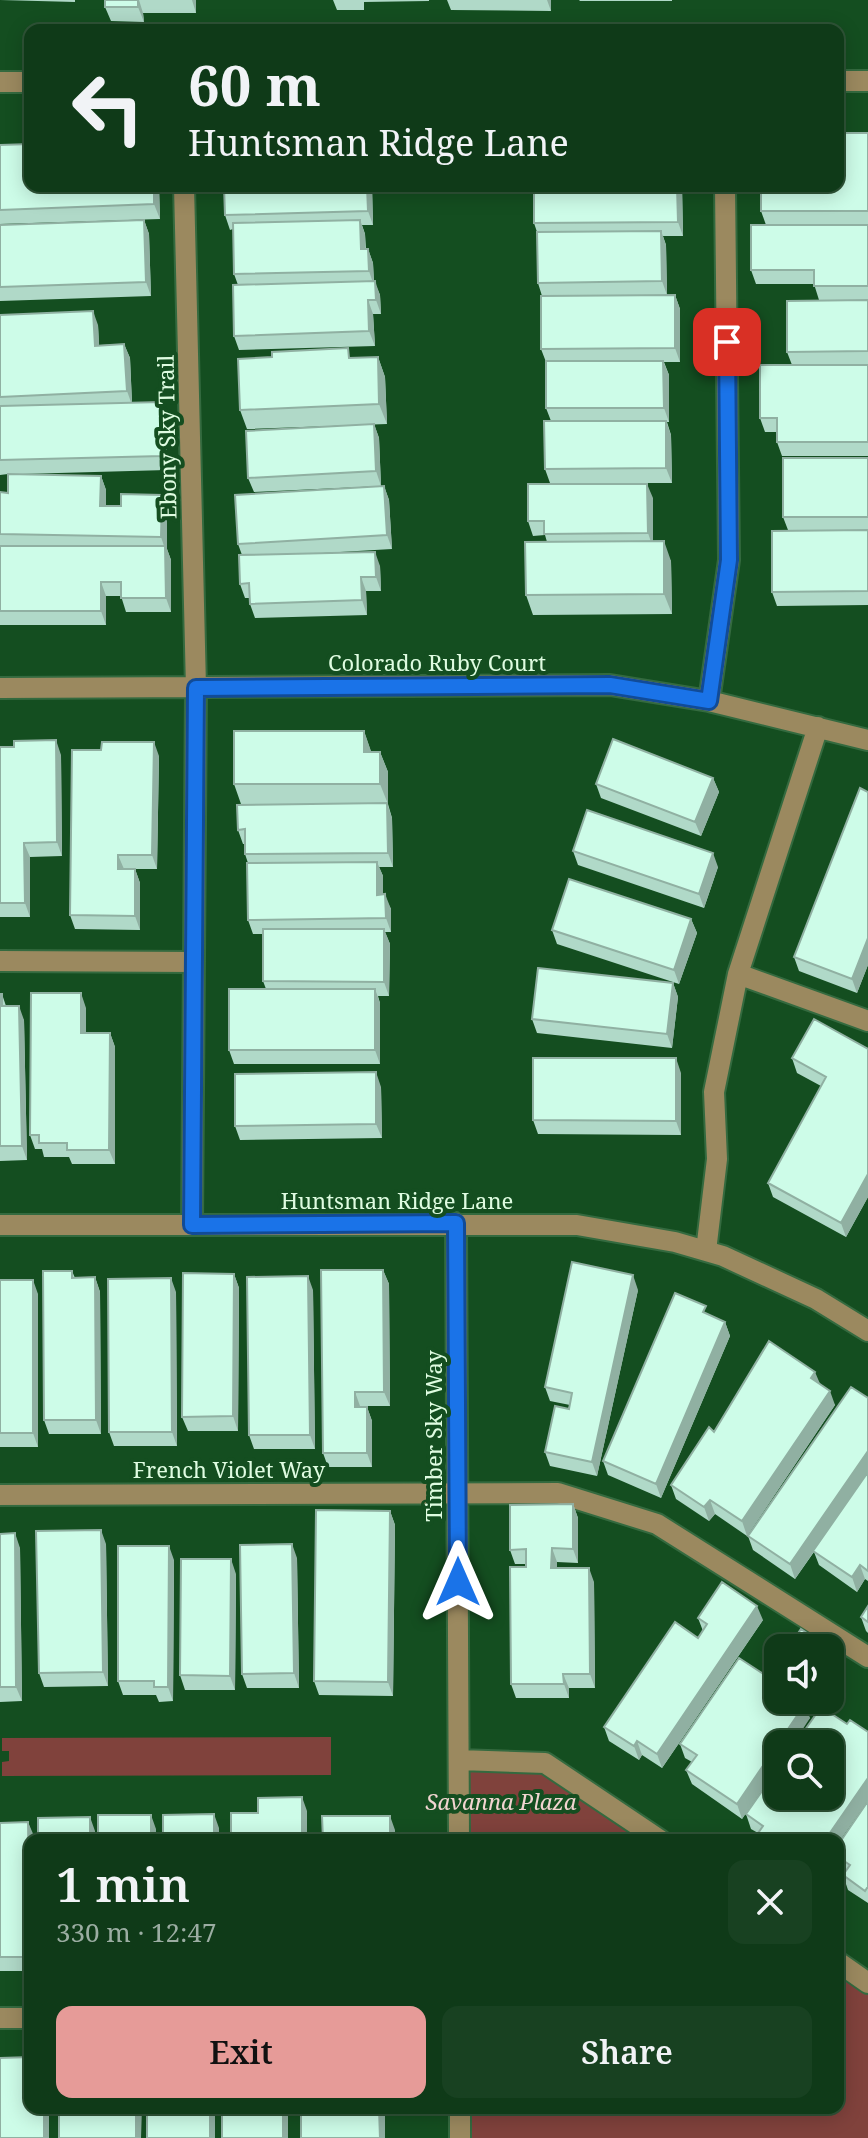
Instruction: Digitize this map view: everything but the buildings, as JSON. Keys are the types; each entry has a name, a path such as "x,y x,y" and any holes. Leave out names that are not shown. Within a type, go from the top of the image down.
{"street":[{"path":"844,81 868,81"},
{"path":"0,82 24,82"},
{"name":"Ebony Sky Trail","path":"184,192 196,688 192,1225"},
{"path":"709,701 729,560 725,192"},
{"name":"Colorado Ruby Court","path":"0,688 610,685 709,701 868,740"},
{"path":"706,1251 717,1159 714,1092 738,974 818,727"},
{"path":"0,961 194,962"},
{"path":"738,974 868,1021"},
{"name":"Timber Sky Way","path":"456,1223 459,1834"},
{"name":"Huntsman Ridge Lane","path":"0,1225 577,1225 626,1231 706,1251 770,1275 868,1331"},
{"name":"French Violet Way","path":"0,1495 558,1493 657,1524 868,1657"},
{"path":"459,1760 545,1763 651,1834"},
{"path":"844,1966 868,1983"},
{"path":"0,2018 24,2018"},
{"path":"460,2114 460,2138"}],"green space":[{"path":"331,1737 331,1775 2,1776 2,1762 9,1761 9,1751 2,1751 2,1738"},
{"name":"Savanna Plaza","path":"459,1760 523,1760 650,1834 459,1834"},
{"path":"844,1966 868,1983 868,2138 460,2138 460,2114 844,2114"}],"route":[{"path":"458,1582 456,1223 192,1225 196,688 610,685 709,701 729,560 727,342"}]}
